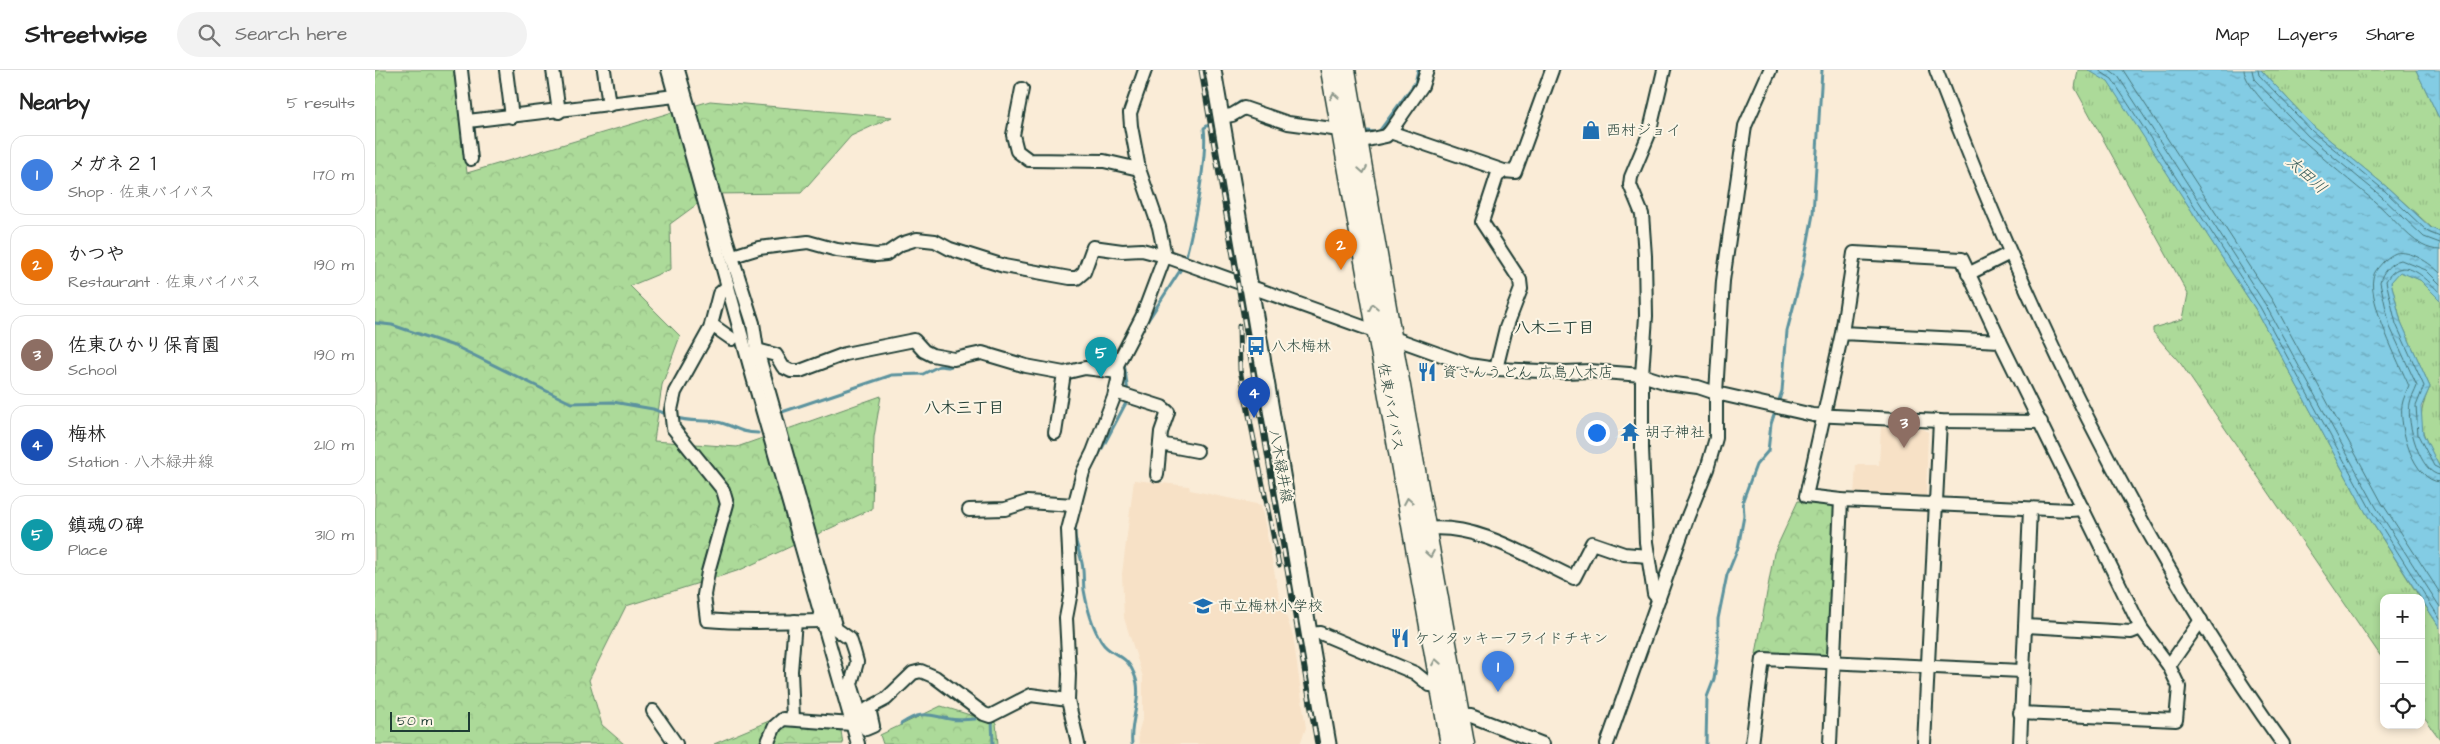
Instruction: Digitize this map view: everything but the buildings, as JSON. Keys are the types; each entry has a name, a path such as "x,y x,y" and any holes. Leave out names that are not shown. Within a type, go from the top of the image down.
{"highway":[{"name":"佐東バイパス","path":"1330,70 1340,130 1426,529 1453,715 1450,744"},
{"name":"佐東バイパス","path":"1347,72 1385,334 1440,686 1465,744"}],"main road":[{"name":"八木緑井線","path":"1213,70 1329,744"}],"street":[{"path":"461,70 471,159"},
{"path":"506,70 512,117"},
{"path":"553,70 559,112"},
{"path":"604,70 609,105"},
{"path":"668,70 858,744"},
{"path":"679,70 726,238 753,323 757,350 836,629 850,638 854,651 857,662 851,684 867,729 873,726 869,708 886,699 913,673 921,671 935,677 984,714 990,716 1031,695 1068,700"},
{"path":"1079,744 1068,700 1069,674 1066,618 1071,592 1068,530 1083,472 1093,452 1115,392 1118,372 1117,364 1142,317 1165,256 1159,227 1139,169 1130,113 1145,70"},
{"path":"1358,142 1386,136 1390,132 1422,86 1427,70"},
{"path":"1390,132 1504,171 1515,172 1552,70"},
{"path":"1659,598 1655,594 1648,556 1642,448 1642,376 1646,316 1642,214 1630,185 1631,177 1649,134 1664,70"},
{"path":"1607,744 1707,469 1716,438 1716,393 1723,281 1745,126 1770,70"},
{"path":"1936,70 2010,253 2047,337 2117,476 2201,620 2257,709 2283,744"},
{"path":"1022,88 1013,135 1017,151 1029,160 1104,161 1139,169"},
{"path":"468,121 559,112 675,96"},
{"path":"1221,117 1231,115 1244,108 1287,123 1340,130"},
{"path":"1496,369 1506,328 1521,289 1520,280 1482,222 1497,176 1504,171"},
{"path":"733,256 759,248 807,242 837,250 876,255 886,254 901,244 917,239 935,241 950,249 1003,266 1077,278 1084,272 1093,248 1098,246 1121,251 1142,250 1165,256 1385,334 1448,360 1496,369 1564,372 1591,371 1642,376 1819,415 1940,421 2041,422"},
{"path":"2021,713 2176,720 2179,687 2169,666 2141,628 2084,509 2000,341 1962,259 1854,253 1842,333 1819,415 1806,496 1841,500 2031,509 2084,509"},
{"path":"1968,274 2010,253"},
{"path":"728,286 719,294 712,325 675,392 671,410 673,428 723,490 727,504 708,572 704,595 707,620 739,624 757,621 822,621"},
{"path":"712,325 732,340"},
{"path":"1842,333 2000,341"},
{"path":"757,350 776,355 783,367 791,371 800,371 845,354 914,340 923,351 932,355 954,359 982,353 1026,366 1064,373 1085,368 1118,372"},
{"path":"1055,432 1064,373"},
{"path":"1115,392 1163,407 1169,412 1161,432 1157,475"},
{"path":"1924,744 1940,421"},
{"path":"1160,444 1197,450"},
{"path":"1830,744 1841,500"},
{"path":"969,510 1005,509 1027,502 1075,505"},
{"path":"2019,744 2031,509"},
{"path":"1426,529 1441,527 1478,534 1574,578 1592,543 1624,554 1648,556"},
{"path":"2169,666 2201,620"},
{"path":"793,719 791,671 795,621"},
{"path":"2025,626 2131,632 2141,628"},
{"path":"1310,634 1320,633 1415,673 1430,685 1440,686"},
{"path":"832,656 854,651"},
{"path":"1752,744 1763,659 2022,670"},
{"path":"653,711 676,744"},
{"path":"1453,715 1471,716 1543,744"},
{"path":"767,744 775,726 783,719 852,724"}],"shaded area":[{"path":"1881,427 1924,429 1928,432 1926,495 1923,499 1854,496 1856,465 1879,465"},
{"name":"市立梅林小学校","path":"1134,480 1189,486 1190,490 1261,505 1279,595 1293,636 1306,728 1300,744 1139,744 1138,734 1143,716 1143,677 1124,618 1122,574"}],"green space":[{"path":"375,70 454,70 467,173 710,101 892,117 851,136 801,193 711,194 670,224 671,269 630,286 680,336 662,385 654,441 737,447 881,396 874,437 872,509 740,570 626,606 589,680 602,725 624,744 375,744"},
{"path":"2078,70 2088,70 2108,81 2256,310 2366,513 2417,594 2380,594 2380,655 2181,364 2153,332 2153,328 2183,319 2188,294 2075,88"},
{"path":"2261,70 2416,70 2440,120 2440,232 2432,228 2388,188 2315,128"},
{"path":"2400,271 2420,280 2440,300 2440,468 2422,429 2422,410 2430,387 2401,322 2391,282"},
{"path":"1798,501 1832,503 1836,507 1830,652 1826,656 1756,654 1774,553"},
{"path":"2425,605 2440,628 2440,739 2425,719"},
{"path":"941,706 996,723 998,744 883,744 880,735"},
{"path":"769,721 841,731 843,744 714,744"}],"water":[{"name":"太田川","path":"2088,70 2261,70 2315,128 2388,188 2431,228 2440,232 2440,300 2420,280 2400,272 2391,282 2401,322 2430,387 2421,407 2423,434 2440,468 2440,628 2425,605 2425,594 2418,594 2366,513 2256,310 2108,82"},
{"path":"2416,70 2440,70 2440,120"}],"waterway":[{"path":"1368,131 1378,133 1415,83 1418,70"},
{"path":"1778,403 1782,391 1787,331 1802,273 1813,214 1822,70"},
{"path":"1231,109 1240,102 1245,104"},
{"path":"1185,260 1196,213 1202,175 1205,141 1204,128 1216,120"},
{"path":"1143,328 1183,266"},
{"path":"375,323 392,325 457,347 571,403 613,402 653,409 669,415"},
{"path":"1124,362 1128,393"},
{"path":"782,412 892,375 923,374 939,366 948,367 958,364"},
{"path":"1088,475 1128,399"},
{"path":"1706,744 1707,697 1714,679 1718,653 1718,619 1727,575 1738,548 1744,516 1743,500 1756,465 1768,451 1771,424 1776,409"},
{"path":"674,417 685,420 717,422 746,432 758,433"},
{"path":"1076,522 1076,539 1083,566 1084,590 1092,623 1105,647 1128,663 1136,679 1137,703 1132,728 1132,744"},
{"path":"901,724 920,715 956,720 975,719"},
{"path":"992,721 993,744"}],"railway":[{"path":"1201,70 1317,744"},
{"path":"1239,326 1240,370 1279,565"}],"place":[{"name":"西村ジョイ","path":"1591,130"},
{"name":"かつや","path":"1341,270"},
{"name":"八木梅林","path":"1256,346"},
{"name":"資さんうどん 広島八木店","path":"1427,372"},
{"name":"鎮魂の碑","path":"1101,378"},
{"name":"梅林","path":"1254,418"},
{"name":"胡子神社","path":"1630,432"},
{"name":"佐東ひかり保育園","path":"1904,448"},
{"name":"市立梅林小学校","path":"1203,606"},
{"name":"ケンタッキーフライドチキン","path":"1400,638"},
{"name":"メガネ２１","path":"1498,692"}],"district":[{"name":"八木二丁目","path":"1554,327"},
{"name":"八木三丁目","path":"964,407"}]}
